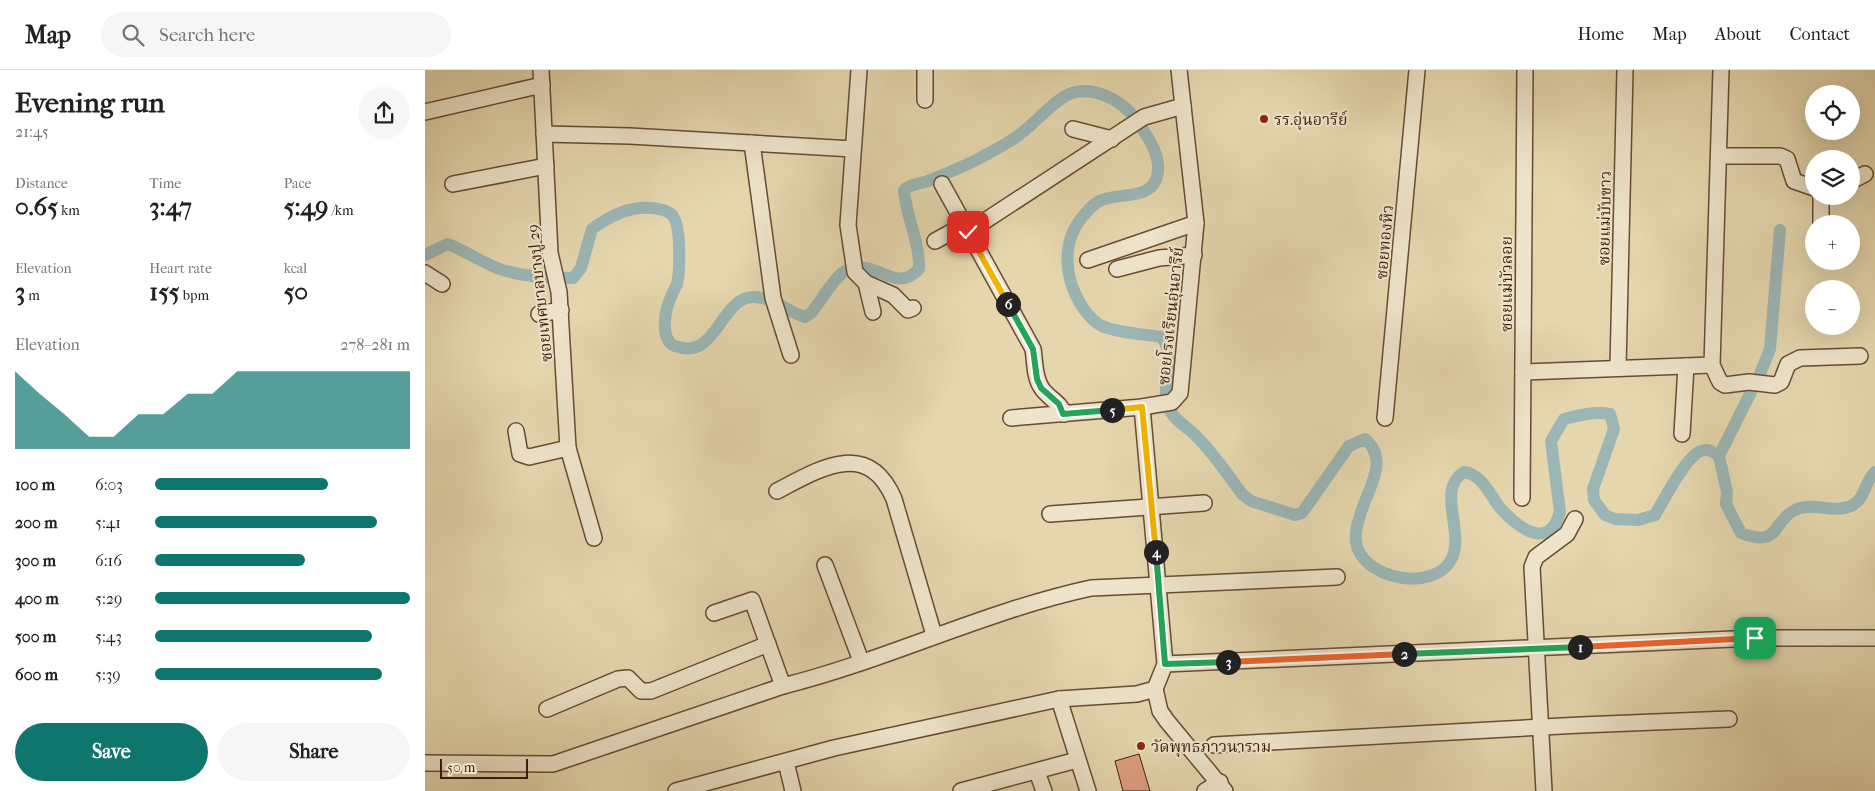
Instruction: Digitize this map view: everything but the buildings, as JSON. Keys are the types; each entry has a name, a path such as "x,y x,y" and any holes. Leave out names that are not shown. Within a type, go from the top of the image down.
{"street":[{"path":"859,70 848,225 854,266 866,283 873,312"},
{"path":"925,70 925,100"},
{"name":"ซอยโรงเรียนอุ่นอารีย์","path":"1011,418 1142,407 1167,403 1178,397 1182,385 1195,255 1196,223 1179,70"},
{"name":"ซอยทองหิว","path":"1385,418 1417,70"},
{"name":"ซอยแม่บัวลอย","path":"1522,498 1525,70"},
{"name":"ซอยแม่บับขาว","path":"1618,367 1625,70"},
{"path":"1721,70 1720,156 1712,365 1720,382 1725,385 1749,382 1775,385 1781,382 1789,364 1800,358 1860,356"},
{"path":"425,112 542,77"},
{"name":"ซอยเทศบาลบางปู 29","path":"542,77 550,253 559,291 561,310 568,448 594,538"},
{"path":"935,241 966,228 1138,121 1183,106"},
{"path":"1073,129 1112,138"},
{"path":"545,134 853,149"},
{"path":"752,143 775,304 791,356"},
{"path":"1720,156 1781,156 1787,159 1794,181 1805,185"},
{"path":"453,184 546,166"},
{"path":"1860,176 1865,174"},
{"path":"942,184 1033,349 1037,379 1041,388 1059,404 1063,414"},
{"path":"1088,260 1196,223"},
{"path":"1117,269 1159,258 1195,255"},
{"path":"425,273 441,284"},
{"path":"866,283 893,295 904,308 908,310 913,308"},
{"path":"539,314 561,310"},
{"path":"1523,372 1712,365"},
{"path":"1682,434 1687,366"},
{"path":"1142,407 1153,506 1165,664 1155,689 1160,711 1223,787 1205,791"},
{"path":"516,431 521,454 529,457 568,448"},
{"path":"777,491 825,466 844,463 861,465 874,470 888,485 894,499 934,635"},
{"path":"1050,514 1204,503"},
{"path":"1545,791 1531,567 1537,557 1567,534 1575,519"},
{"path":"825,565 861,661"},
{"path":"425,763 553,764 783,686 814,678 934,635 1058,595 1091,588 1337,577"},
{"path":"714,613 752,600 783,686"},
{"path":"1165,664 1755,638 1875,638"},
{"path":"547,709 617,679 628,678 641,691 651,691 768,644"},
{"path":"676,791 834,748 1059,699 1137,694 1155,689"},
{"path":"1059,699 1088,791"},
{"path":"1214,745 1729,719"},
{"path":"961,791 1077,760"},
{"path":"785,762 793,791"},
{"path":"1037,772 1044,791"}],"waterway":[{"path":"425,255 448,244 506,271 534,276 573,278 581,268 592,229 613,216 628,210 655,208 666,211 676,221 679,238 679,269 677,284 665,316 665,331 670,342 675,346 689,349 700,345 709,338 732,308 741,300 759,297 805,317 811,313 833,282 845,271 862,268 871,269 895,278 910,276 919,269 919,259 904,190 912,185 928,181 961,167 1005,144 1024,131 1062,98 1082,91 1093,92 1103,95 1122,106 1141,126 1156,156 1158,169 1152,186 1145,191 1110,198 1095,204 1077,225 1071,236 1067,260 1069,273 1072,285 1083,308 1089,316 1102,326 1123,332 1161,337 1167,351 1166,399 1170,412 1193,433 1221,465 1242,494 1251,501 1295,515 1302,513 1349,446 1365,439 1376,457 1376,466 1358,522 1356,542 1361,555 1370,565 1384,573 1414,579 1429,576 1442,570 1451,560 1455,549 1451,501 1452,490 1456,480 1464,472 1476,477 1486,487 1502,510 1518,524 1534,533 1549,531 1555,524 1560,512 1551,441 1564,419 1582,415 1593,413 1610,414 1614,429 1593,489 1594,500 1605,515 1615,519 1638,520 1655,515 1682,469 1695,454 1704,450 1719,456 1727,492 1726,504 1741,533 1754,537 1763,538 1769,536 1787,515 1795,510 1809,507 1837,509 1851,506 1860,499 1871,476 1875,472"},
{"path":"1760,374 1770,349 1780,230"},
{"path":"1719,456 1751,392"}],"place":[{"name":"รร.อุ่นอารีย์","path":"1264,119"},
{"name":"วัดพุทธภาวนาราม","path":"1141,746"}],"route":[{"path":"968,232 1033,349 1037,379 1041,388 1059,404 1063,414 1142,407 1153,506 1165,664 1755,638"}]}
